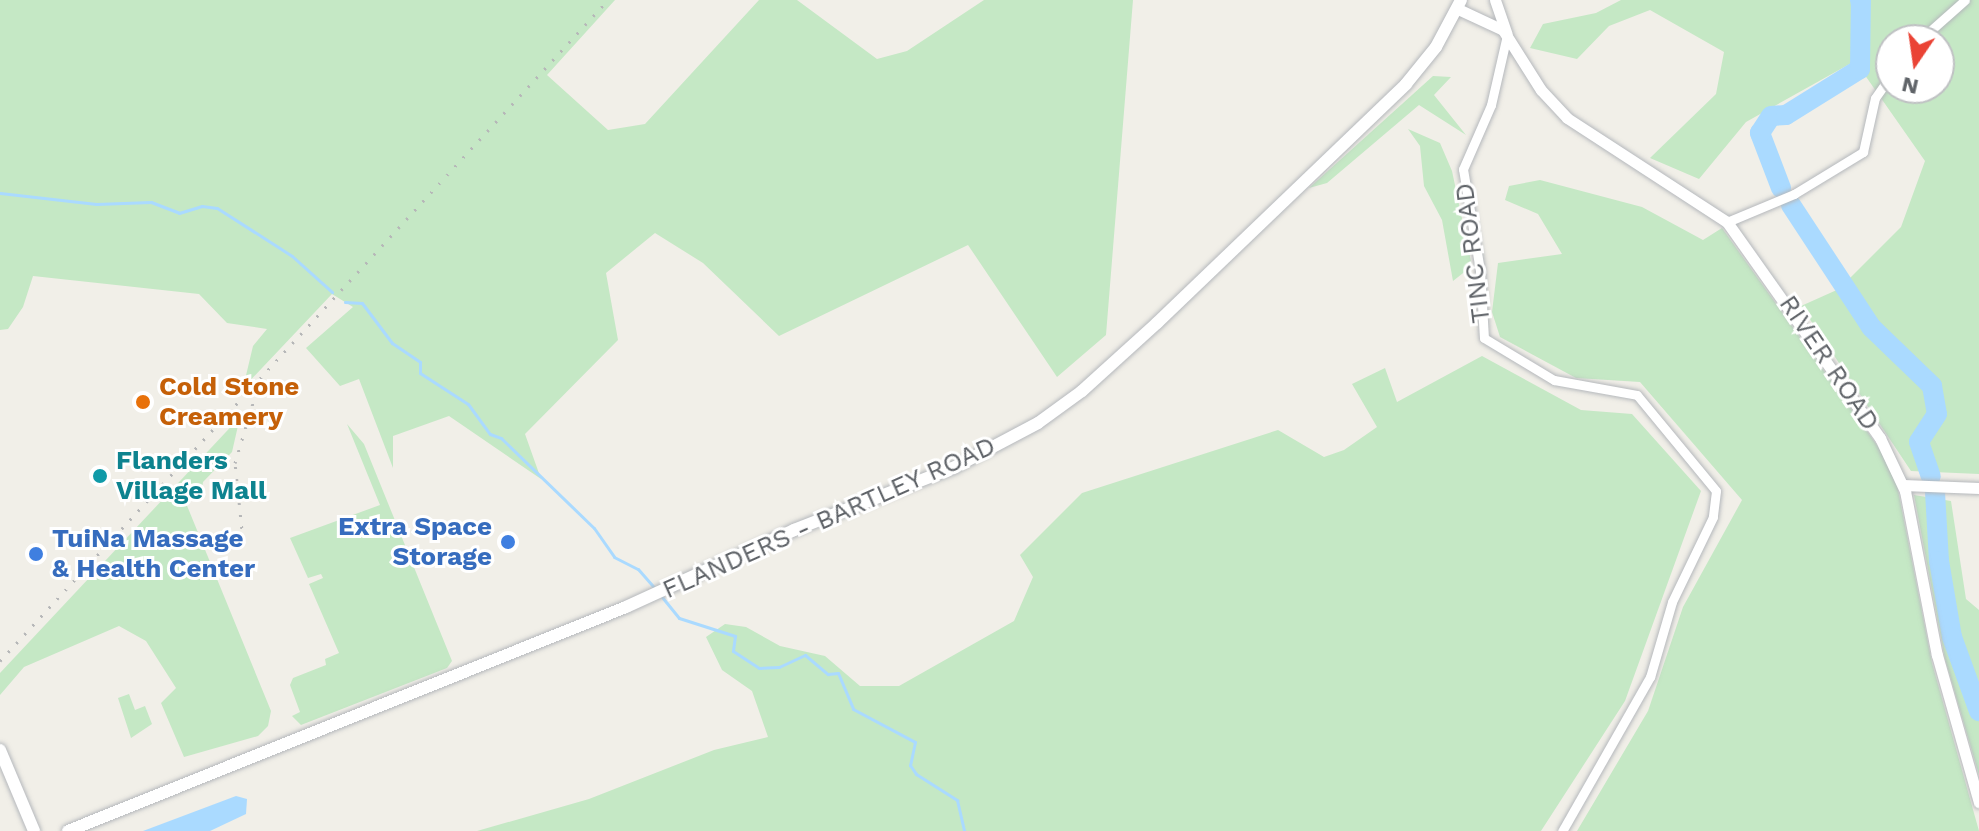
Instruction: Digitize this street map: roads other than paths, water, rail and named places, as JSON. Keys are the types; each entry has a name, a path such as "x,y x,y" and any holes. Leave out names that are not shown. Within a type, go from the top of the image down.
{"main road":[{"name":"FLANDERS - BARTLEY ROAD","path":"68,831 626,607 794,530 953,468 1038,423 1082,391 1157,323 1406,84 1459,4"},
{"path":"0,750 34,831"}],"street":[{"name":"RIVER ROAD","path":"1495,0 1507,35 1541,90 1567,118 1727,222 1880,438 1903,485 1937,655 1979,802"},
{"path":"1938,24 1965,0"},
{"name":"RIVER ROAD","path":"1459,4 1507,35"},
{"name":"TINC ROAD","path":"1507,35 1491,105 1463,169 1477,252 1484,338 1554,380 1637,395 1716,491 1713,517 1672,602 1650,677 1562,831"},
{"path":"1727,222 1794,194 1863,152 1875,98"},
{"path":"1903,485 1923,483 1978,488"}],"water":[{"path":"236,796 247,799 246,814 210,831 143,831"}],"waterway":[{"path":"1851,0 1858,32"},
{"path":"1781,188 1760,133 1771,116 1786,115 1860,69 1861,0"},
{"path":"0,193 96,204 151,202 179,213 202,206 217,208 292,256 332,292"},
{"path":"1791,205 1871,327 1932,386 1937,414 1919,442 1931,476"},
{"path":"345,302 362,303 392,343 420,362 420,373 468,404 490,434 501,438 594,528 614,557 638,569 653,586"},
{"path":"1935,492 1939,561 1952,637 1979,711"},
{"path":"662,597 679,618 735,636 733,651 759,668 779,667 805,655 828,674 838,673 853,709 915,742 910,765 916,774 957,800 964,831"}],"railway":[{"path":"0,661 608,0"},
{"path":"243,540 235,463 256,393"}],"place":[{"name":"Cold Stone Creamery","path":"143,402"},
{"name":"Flanders Village Mall","path":"100,476"},
{"name":"Extra Space Storage","path":"508,542"},
{"name":"TuiNa Massage & Health Center","path":"36,554"}]}
